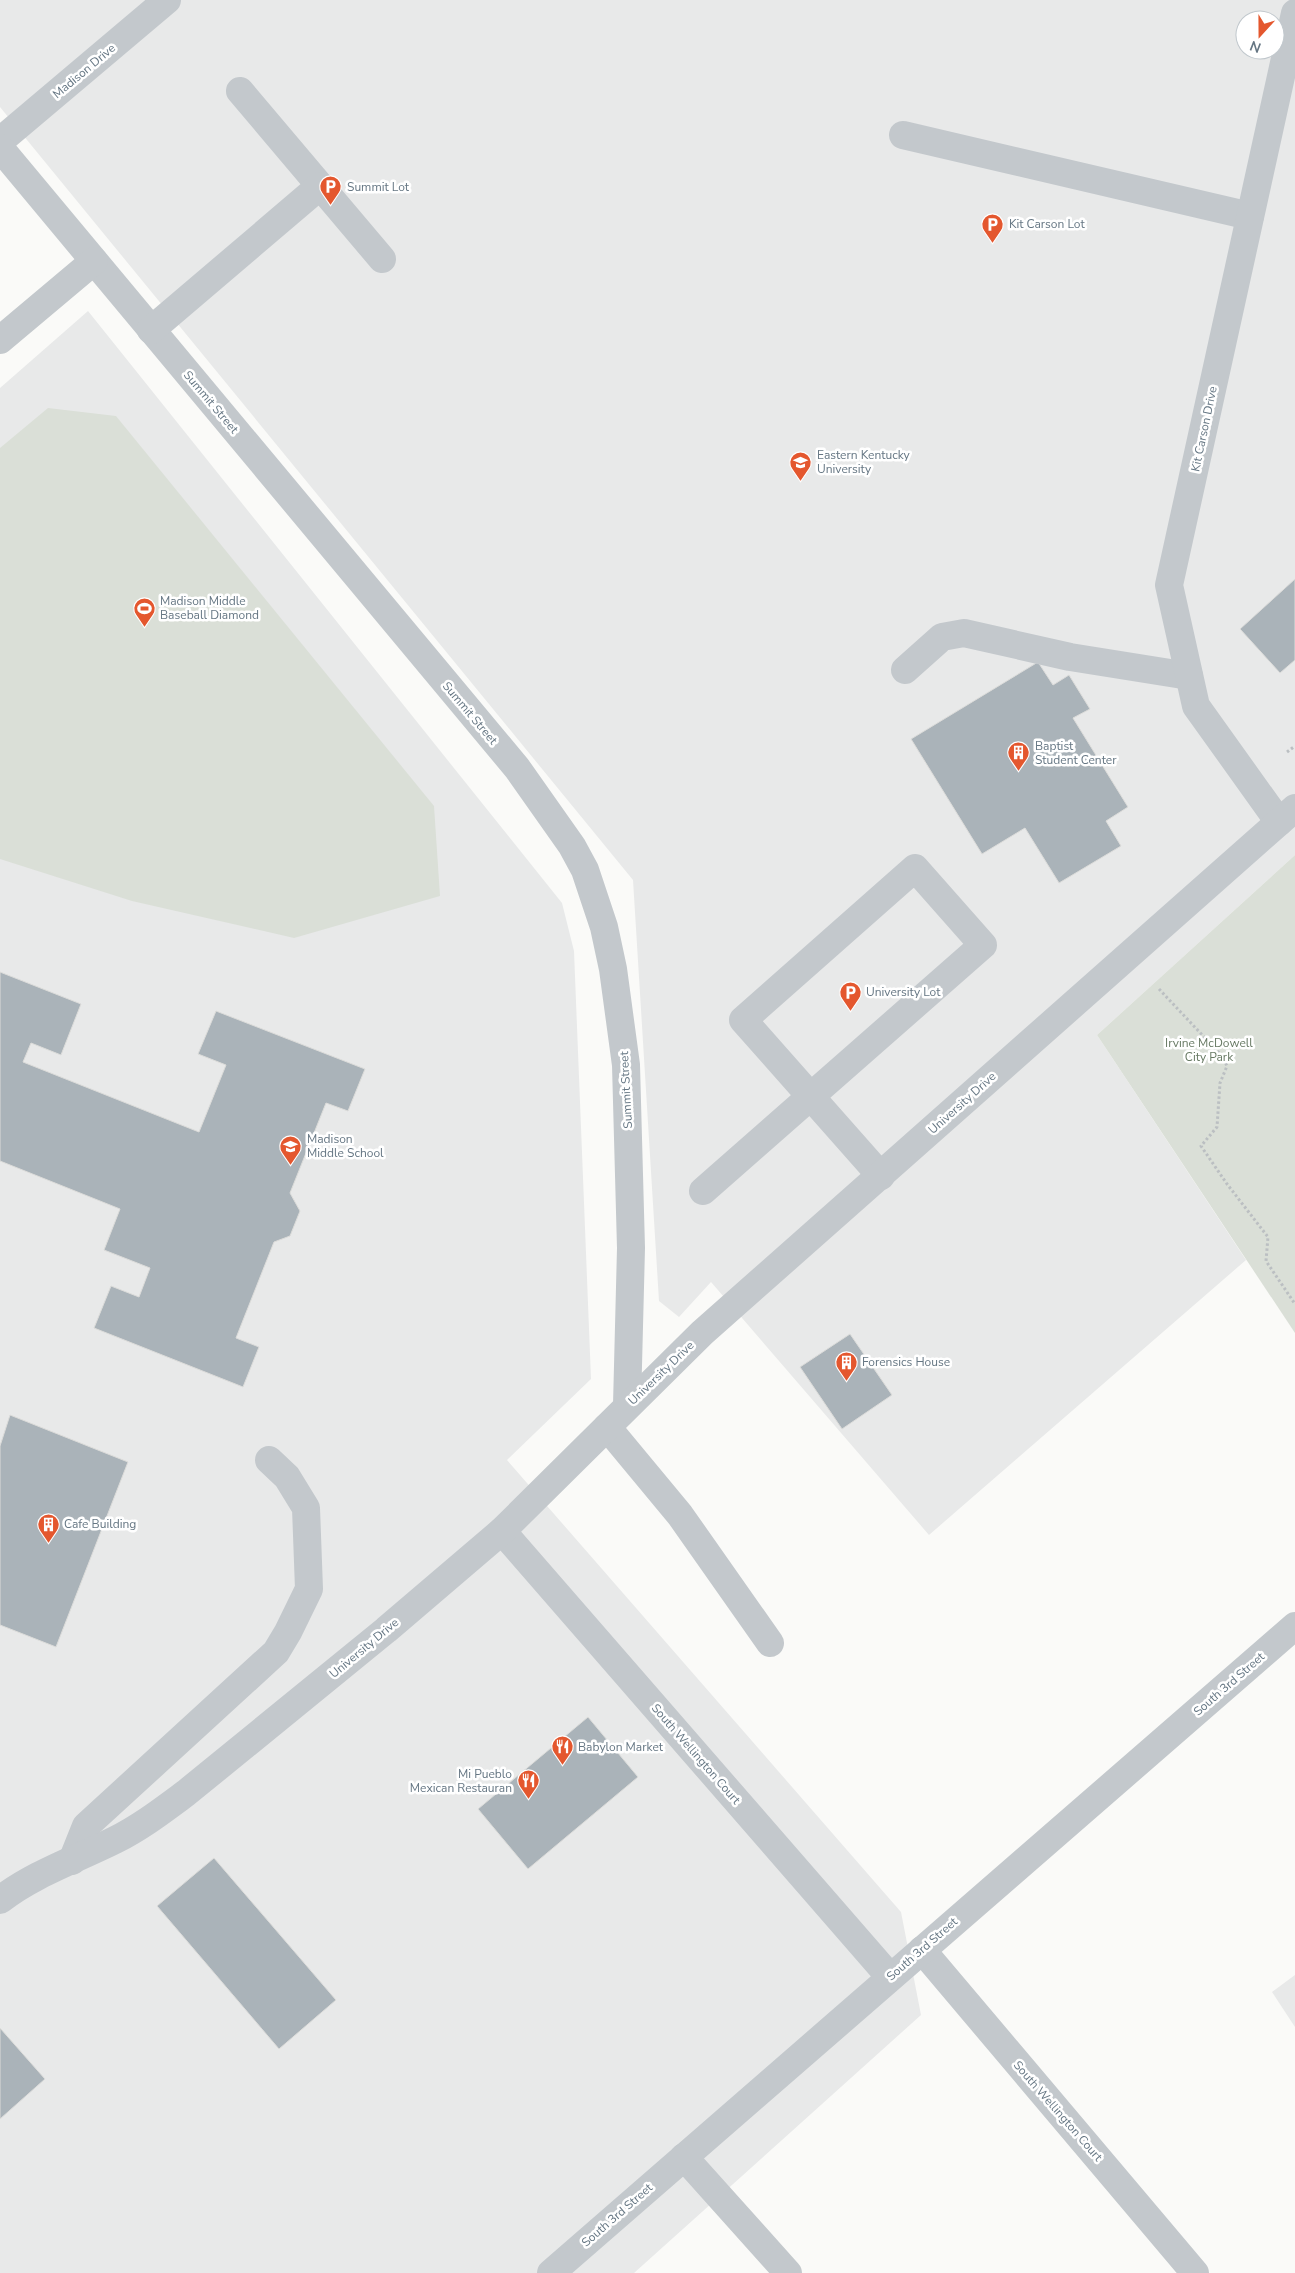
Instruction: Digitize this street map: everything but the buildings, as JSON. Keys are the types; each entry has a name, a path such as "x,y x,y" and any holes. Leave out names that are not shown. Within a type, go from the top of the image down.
{"street":[{"name":"Madison Drive","path":"0,141 167,0"},
{"name":"Kit Carson Drive","path":"1287,815 1196,706 1170,585 1295,12"},
{"path":"240,91 382,259"},
{"path":"903,135 1250,216"},
{"name":"Summit Street","path":"0,148 517,768 572,846 585,870 604,927 613,969 626,1065 631,1248 627,1406"},
{"path":"151,330 320,186"},
{"path":"0,340 94,261"},
{"path":"905,670 942,637 964,633 1070,657 1189,676"},
{"name":"University Drive","path":"0,1900 16,1888 143,1824 186,1793 386,1630 502,1531 702,1333 1287,815"},
{"path":"703,1191 810,1097 983,945 915,868 742,1020 810,1097 881,1176"},
{"path":"607,1427 680,1515 770,1643"},
{"path":"72,1861 86,1826 276,1652 288,1632 309,1589 306,1508 287,1477 269,1460"},
{"name":"South Wellington Court","path":"502,1531 890,1977"},
{"name":"South 3rd Street","path":"551,2273 1295,1626"},
{"name":"South Wellington Court","path":"922,1950 1195,2273"},
{"path":"684,2157 788,2273"}],"path":[{"path":"1288,752 1295,746"},
{"path":"1159,989 1222,1056 1227,1066 1220,1083 1217,1127 1202,1146 1227,1184 1268,1237 1266,1261 1295,1304"}],"shaded area":[{"name":"Eastern Kentucky University","path":"0,0 1295,0 1295,855 1097,1035 1246,1260 929,1535 711,1282 679,1317 659,1301 633,880 0,107"},
{"path":"88,311 562,903 574,951 591,1379 507,1460 901,1912 921,2015 634,2273 0,2273 0,388"},
{"path":"1295,1975 1295,2027 1272,1992"}],"green space":[{"name":"Madison Middle Baseball Diamond","path":"48,408 116,416 434,806 440,896 294,938 132,901 0,859 0,448"},
{"name":"Irvine McDowell City Park","path":"1295,855 1295,1333 1097,1035"}],"place":[{"name":"Summit Lot","path":"331,206"},
{"name":"Kit Carson Lot","path":"993,243"},
{"name":"Eastern Kentucky University","path":"801,481"},
{"name":"Madison Middle Baseball Diamond","path":"144,627"},
{"name":"Baptist Student Center","path":"1019,772"},
{"name":"University Lot","path":"850,1011"},
{"name":"Madison Middle School","path":"291,1165"},
{"name":"Forensics House","path":"846,1381"},
{"name":"Cafe Building","path":"48,1543"},
{"name":"Babylon Market","path":"562,1766"},
{"name":"Mi Pueblo Mexican Restauran","path":"528,1800"}]}
